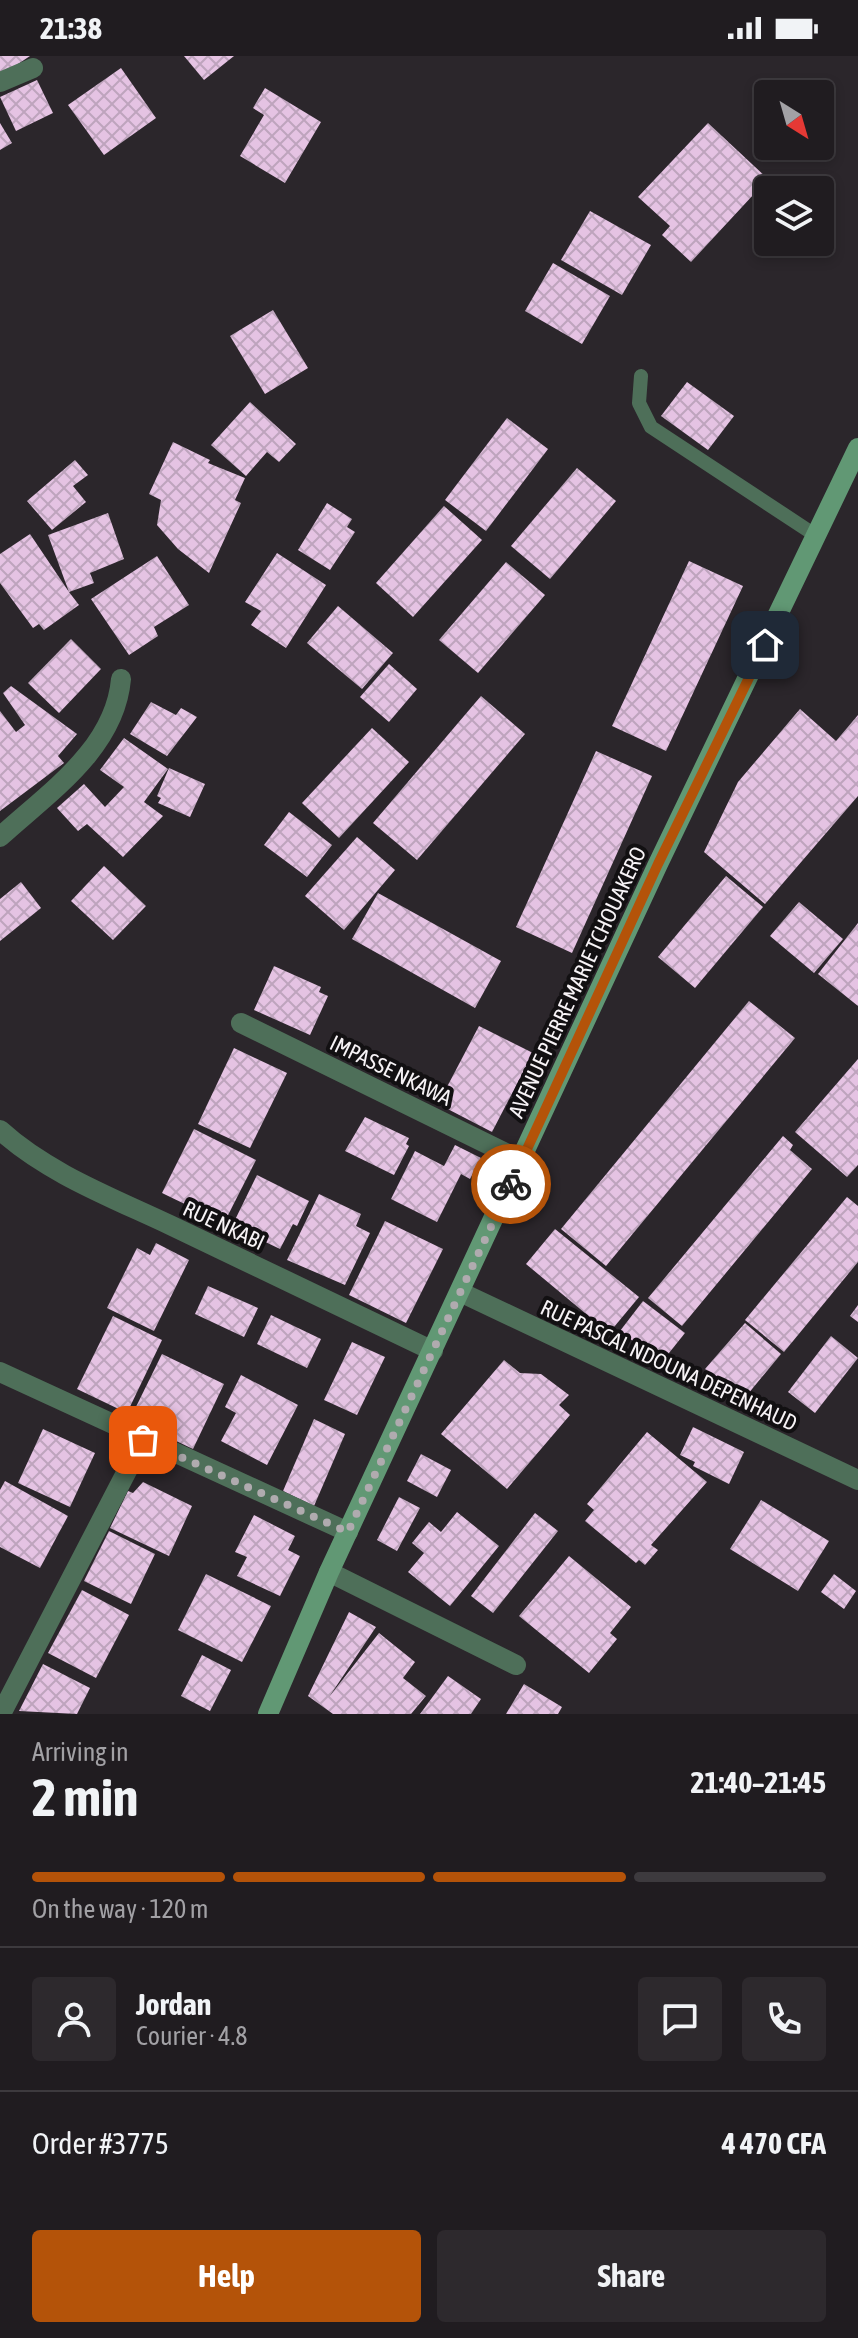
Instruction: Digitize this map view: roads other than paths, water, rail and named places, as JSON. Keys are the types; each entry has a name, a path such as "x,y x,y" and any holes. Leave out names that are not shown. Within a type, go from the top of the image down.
{"main road":[{"name":"AVENUE PIERRE MARIE TCHOUAKERO","path":"268,1714 329,1572 520,1160 858,448"}],"street":[{"path":"0,82 33,68"},
{"path":"0,837 85,761 119,704 121,679"},
{"name":"IMPASSE NKAWA","path":"241,1023 520,1160"},
{"name":"RUE NKABI","path":"0,1130 14,1143 105,1194 433,1351"},
{"name":"RUE PASCAL NDOUNA DEPENHAUD","path":"460,1292 858,1480"},
{"path":"0,1372 348,1532"},
{"path":"1,1714 143,1440"},
{"path":"329,1572 516,1665"}],"lane":[{"path":"641,376 639,403 651,427 815,535"}]}
